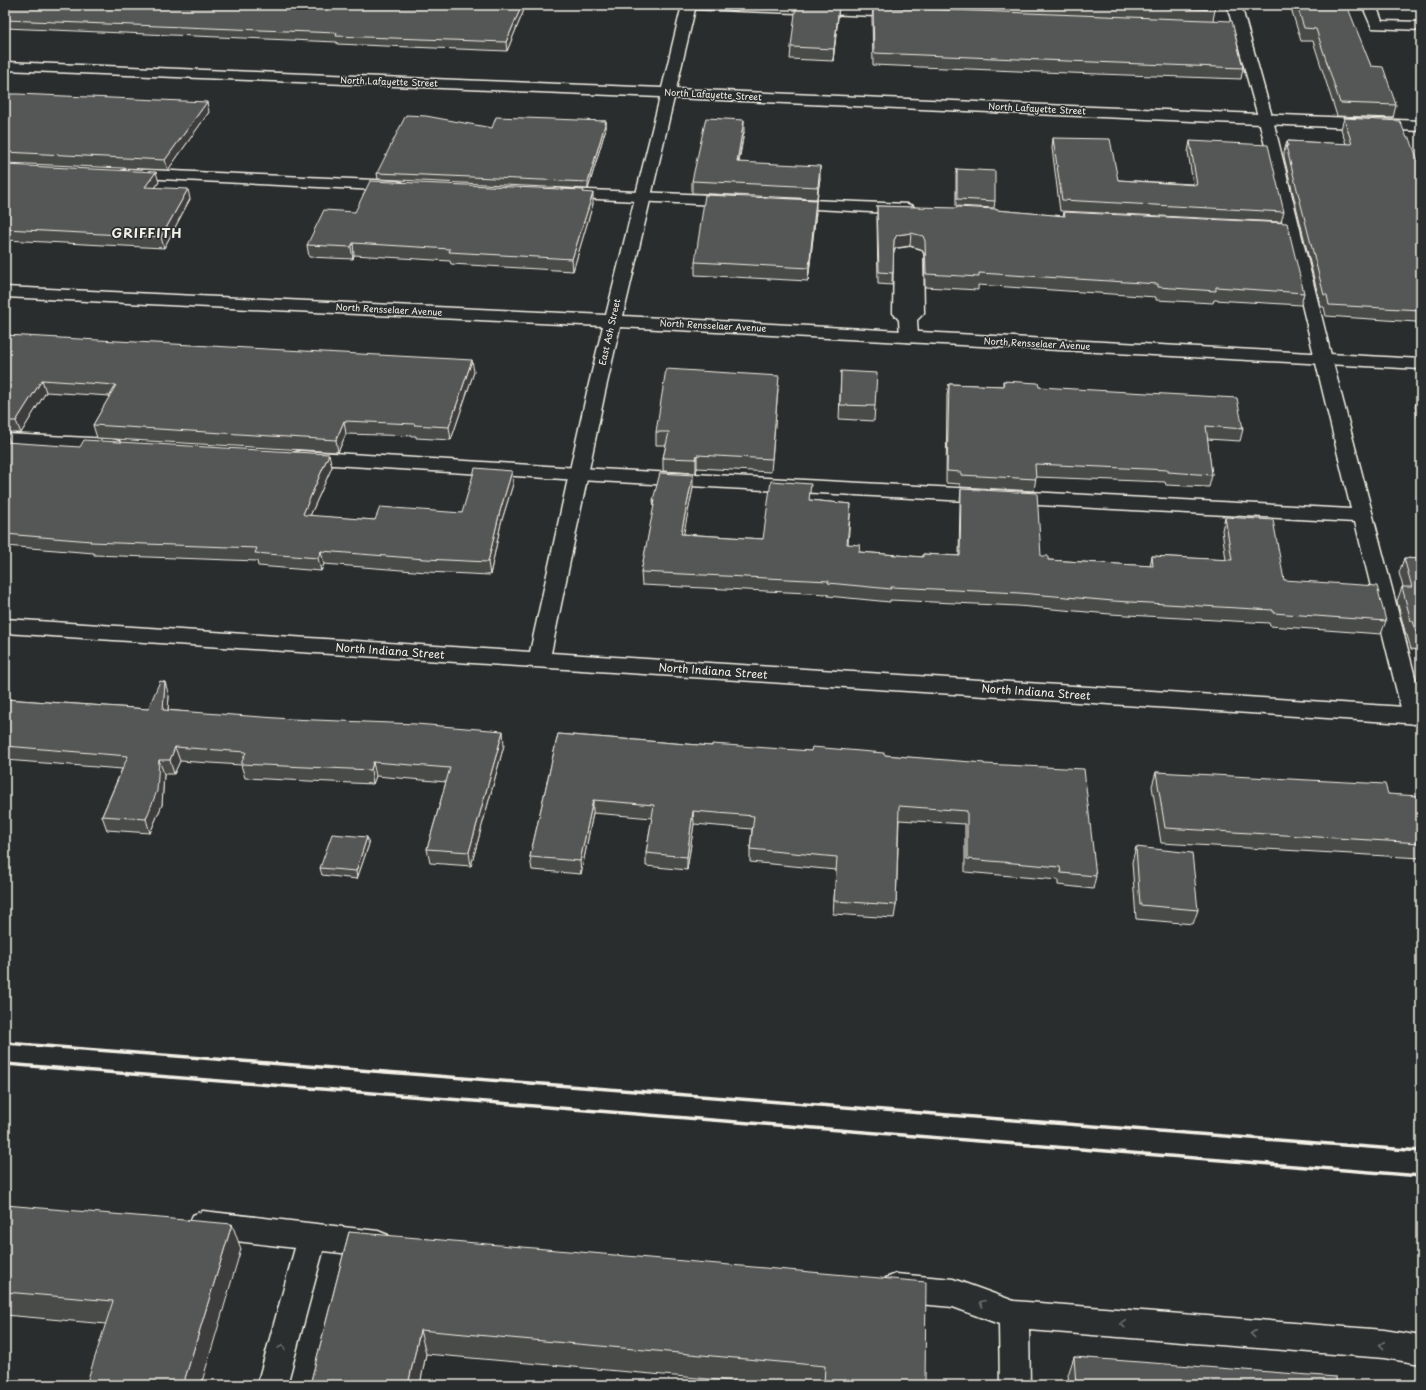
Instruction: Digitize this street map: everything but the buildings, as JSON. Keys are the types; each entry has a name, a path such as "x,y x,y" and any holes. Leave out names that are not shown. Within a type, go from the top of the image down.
{"street":[{"path":"689,5 913,14"},
{"name":"East Ash Street","path":"539,660 612,321 689,5"},
{"path":"1234,5 1232,26 1266,120 1323,359 1363,516 1418,716"},
{"path":"1369,5 1377,25 1421,26"},
{"name":"North Lafayette Street","path":"5,66 1421,126"},
{"path":"117,174 412,187"},
{"path":"547,193 746,202"},
{"path":"770,203 921,210"},
{"path":"1245,226 1292,230"},
{"name":"North Rensselaer Avenue","path":"5,292 612,321 1421,364"},
{"path":"908,318 909,337"},
{"path":"5,440 129,446"},
{"path":"279,455 579,474 1363,516"},
{"name":"North Indiana Street","path":"5,626 1418,716"},
{"path":"178,1222 249,1228 312,1237 403,1246"},
{"path":"272,1385 312,1237"},
{"path":"873,1286 953,1292 1014,1315 1384,1344 1421,1350"},
{"path":"1014,1315 1015,1385"}],"railway":[{"path":"5,1043 1421,1151"},
{"path":"5,1064 1421,1176"}],"district":[{"name":"GRIFFITH","path":"147,233"}]}
